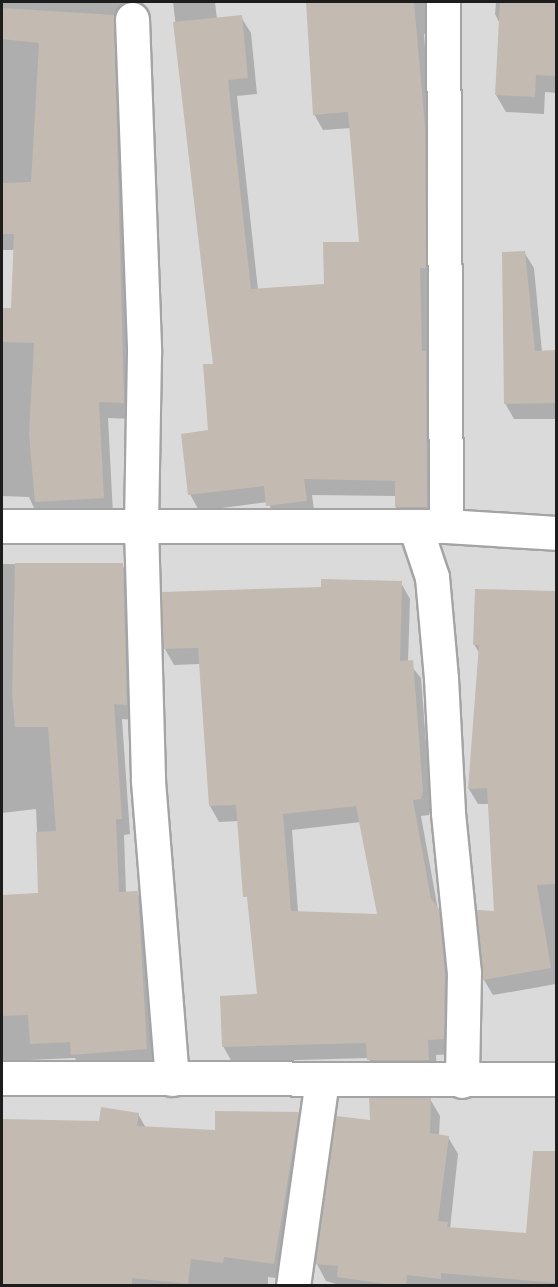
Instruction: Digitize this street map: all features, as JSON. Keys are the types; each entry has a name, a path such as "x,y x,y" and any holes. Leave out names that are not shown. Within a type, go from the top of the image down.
{"street":[{"path":"443,2 430,526 448,813 464,972 462,1080"},
{"path":"132,19 144,353 141,526 148,781 172,1079"},
{"path":"2,526 430,526 556,533"},
{"path":"2,1078 556,1079"},
{"path":"293,1286 322,1080"}],"shaded area":[{"path":"2,2 556,2 556,1285 2,1285"}],"building":[{"path":"306,2 414,2 425,127 426,268 420,268 422,351 426,351 427,507 395,507 395,481 304,479 307,501 266,506 264,486 188,495 181,434 208,430 203,364 213,364 173,22 242,15 248,78 228,80 251,289 324,284 323,242 359,242 348,112 313,115"},
{"path":"500,2 556,2 556,76 536,75 535,97 495,95"},
{"path":"2,8 114,15 124,403 99,402 104,498 35,502 29,434 34,343 2,342 2,308 11,308 14,234 2,234 2,183 31,182 39,43 2,39"},
{"path":"525,251 535,351 556,350 556,403 504,404 502,252"},
{"path":"15,563 123,563 127,705 114,704 122,819 116,819 119,892 138,891 147,1049 71,1055 70,1042 30,1044 28,1015 2,1016 2,895 38,893 36,832 56,831 48,727 15,727 12,694"},
{"path":"321,579 402,581 400,661 413,660 423,791 421,799 413,800 431,899 439,909 445,973 444,1039 428,1040 429,1060 367,1060 366,1043 222,1047 220,996 257,994 247,897 243,897 236,805 209,806 198,648 163,649 162,592 321,587","holes":["356,806 377,914 291,911 283,814"]},
{"path":"475,589 556,591 556,884 537,885 551,968 483,980 477,910 494,911 487,788 468,789 479,645 473,645"},
{"path":"369,1097 431,1098 430,1133 449,1136 438,1221 448,1222 447,1227 526,1233 533,1151 556,1151 556,1283 441,1273 441,1279 407,1275 406,1286 399,1286 337,1277 338,1266 315,1264 336,1116 370,1120"},
{"path":"101,1107 139,1113 137,1126 215,1130 215,1111 299,1112 274,1264 224,1257 223,1263 191,1259 188,1284 132,1278 132,1286 2,1286 2,1119 99,1121"}]}
